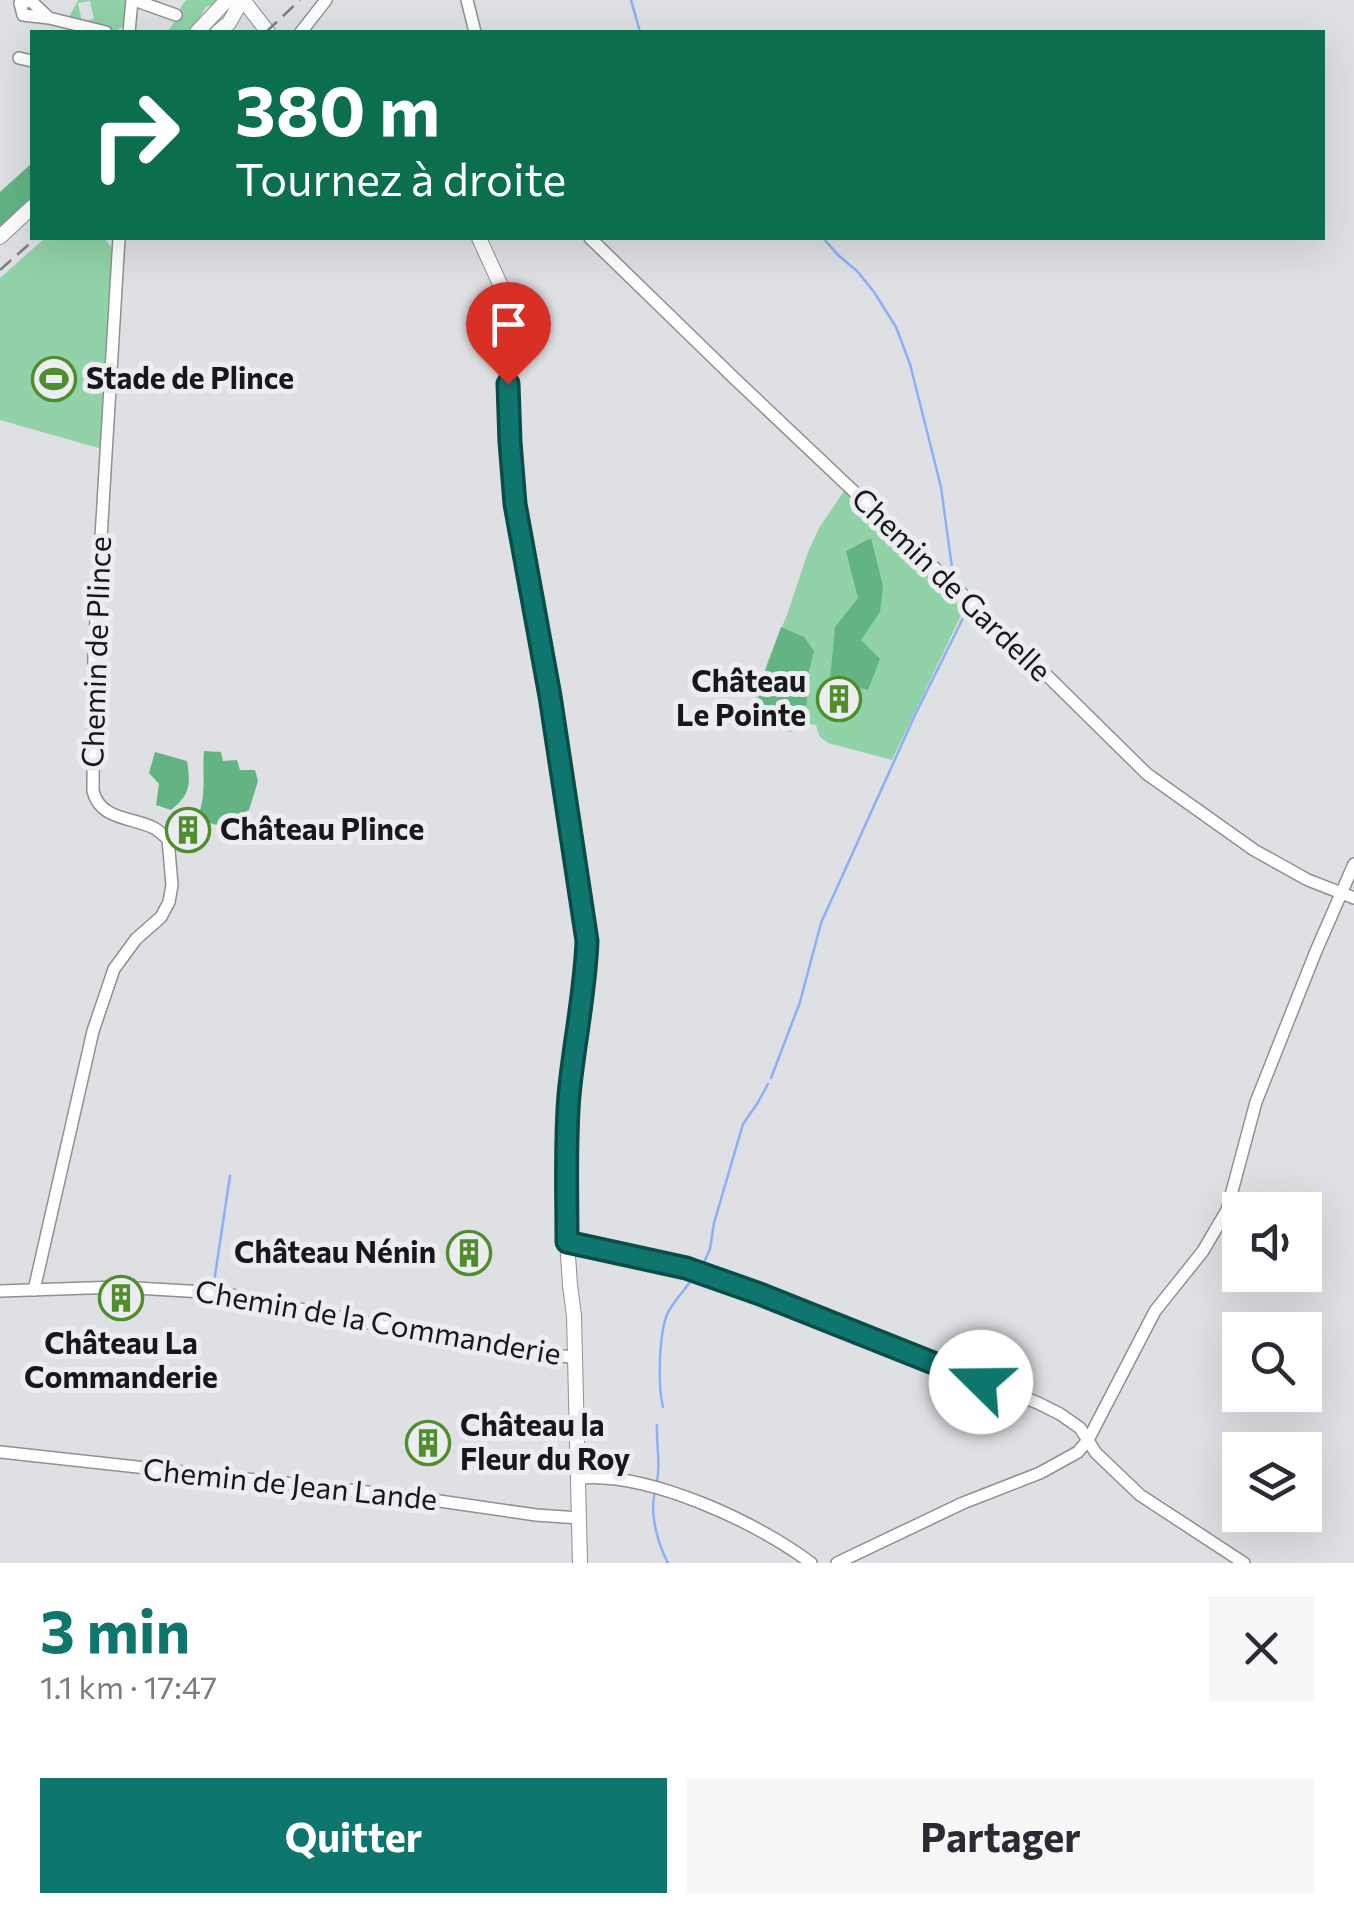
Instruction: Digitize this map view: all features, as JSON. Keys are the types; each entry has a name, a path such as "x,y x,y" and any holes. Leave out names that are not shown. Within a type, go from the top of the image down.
{"main road":[{"path":"224,28 243,0 264,27"},
{"path":"256,0 264,27"},
{"path":"199,30 226,1"},
{"path":"211,30 226,1"},
{"path":"224,28 247,18 264,27"},
{"path":"0,237 30,209"},
{"path":"480,240 504,301 515,504 553,715 587,941 567,1120 567,1242 576,1358 580,1563"}],"street":[{"path":"129,30 133,0 176,15"},
{"path":"303,30 326,0"},
{"path":"467,0 474,30"},
{"path":"49,18 90,30"},
{"path":"19,58 30,61"},
{"name":"Chemin de Plince","path":"34,1290 93,1031 114,969 136,939 161,917 172,885 168,839 154,828 104,810 96,803 93,791 94,667 118,240"},
{"name":"Chemin de Gardelle","path":"592,240 1147,774 1254,850 1308,880 1354,898"},
{"path":"836,1563 963,1503 1040,1473 1078,1452 1088,1440 1155,1311 1202,1251 1227,1210 1256,1102 1354,864"},
{"path":"567,1242 686,1268 1038,1403 1080,1428 1096,1453 1140,1495 1244,1563"},
{"name":"Chemin de la Commanderie","path":"0,1291 118,1287 222,1293 432,1336 576,1358"},
{"name":"Chemin de Jean Lande","path":"0,1452 579,1518"},
{"path":"580,1478 622,1480 681,1495 775,1538 811,1563"}],"green space":[{"path":"78,0 127,0 126,24 117,30 90,25 89,20 94,19 90,1 78,3 82,22 68,19"},
{"path":"186,0 216,0 206,7 196,30 168,30"},
{"path":"30,165 30,199 0,227 0,192"},
{"name":"Stade de Plince","path":"43,240 106,240 115,252 102,449 0,420 0,278"},
{"path":"844,491 967,603 892,760 828,743 819,736 816,725 795,721 791,732 748,723 808,552"},
{"path":"871,538 883,586 880,612 861,640 880,659 868,690 830,680 835,627 858,598 846,551"},
{"path":"781,627 804,637 814,651 806,683 807,705 780,712 752,726 765,672"},
{"path":"204,751 221,752 223,761 237,760 240,770 255,770 258,781 249,810 220,826 197,819 203,794"},
{"path":"155,752 187,761 188,789 171,810 156,805 159,784 149,773"}],"waterway":[{"path":"631,0 639,30"},
{"path":"825,240 857,271 896,327 910,364 941,487 953,575 972,596"},
{"path":"771,1078 800,1002 821,923 967,610"},
{"path":"702,1267 743,1124 768,1084"},
{"path":"230,1176 214,1286 238,1291"},
{"path":"663,1407 663,1329 670,1309 694,1276"},
{"path":"657,1425 657,1481"},
{"path":"655,1492 656,1528 668,1563"}],"railway":[{"path":"268,30 300,0"},
{"path":"0,270 34,240"}],"place":[{"name":"Stade de Plince","path":"54,379"},
{"name":"Château Le Pointe","path":"839,699"},
{"name":"Château Plince","path":"188,830"},
{"name":"Château Nénin","path":"469,1253"},
{"name":"Château La Commanderie","path":"121,1298"},
{"name":"Château la Fleur du Roy","path":"428,1443"}],"route":[{"path":"508,384 515,504 550,696 587,941 567,1120 567,1242 686,1268 981,1382"}]}
